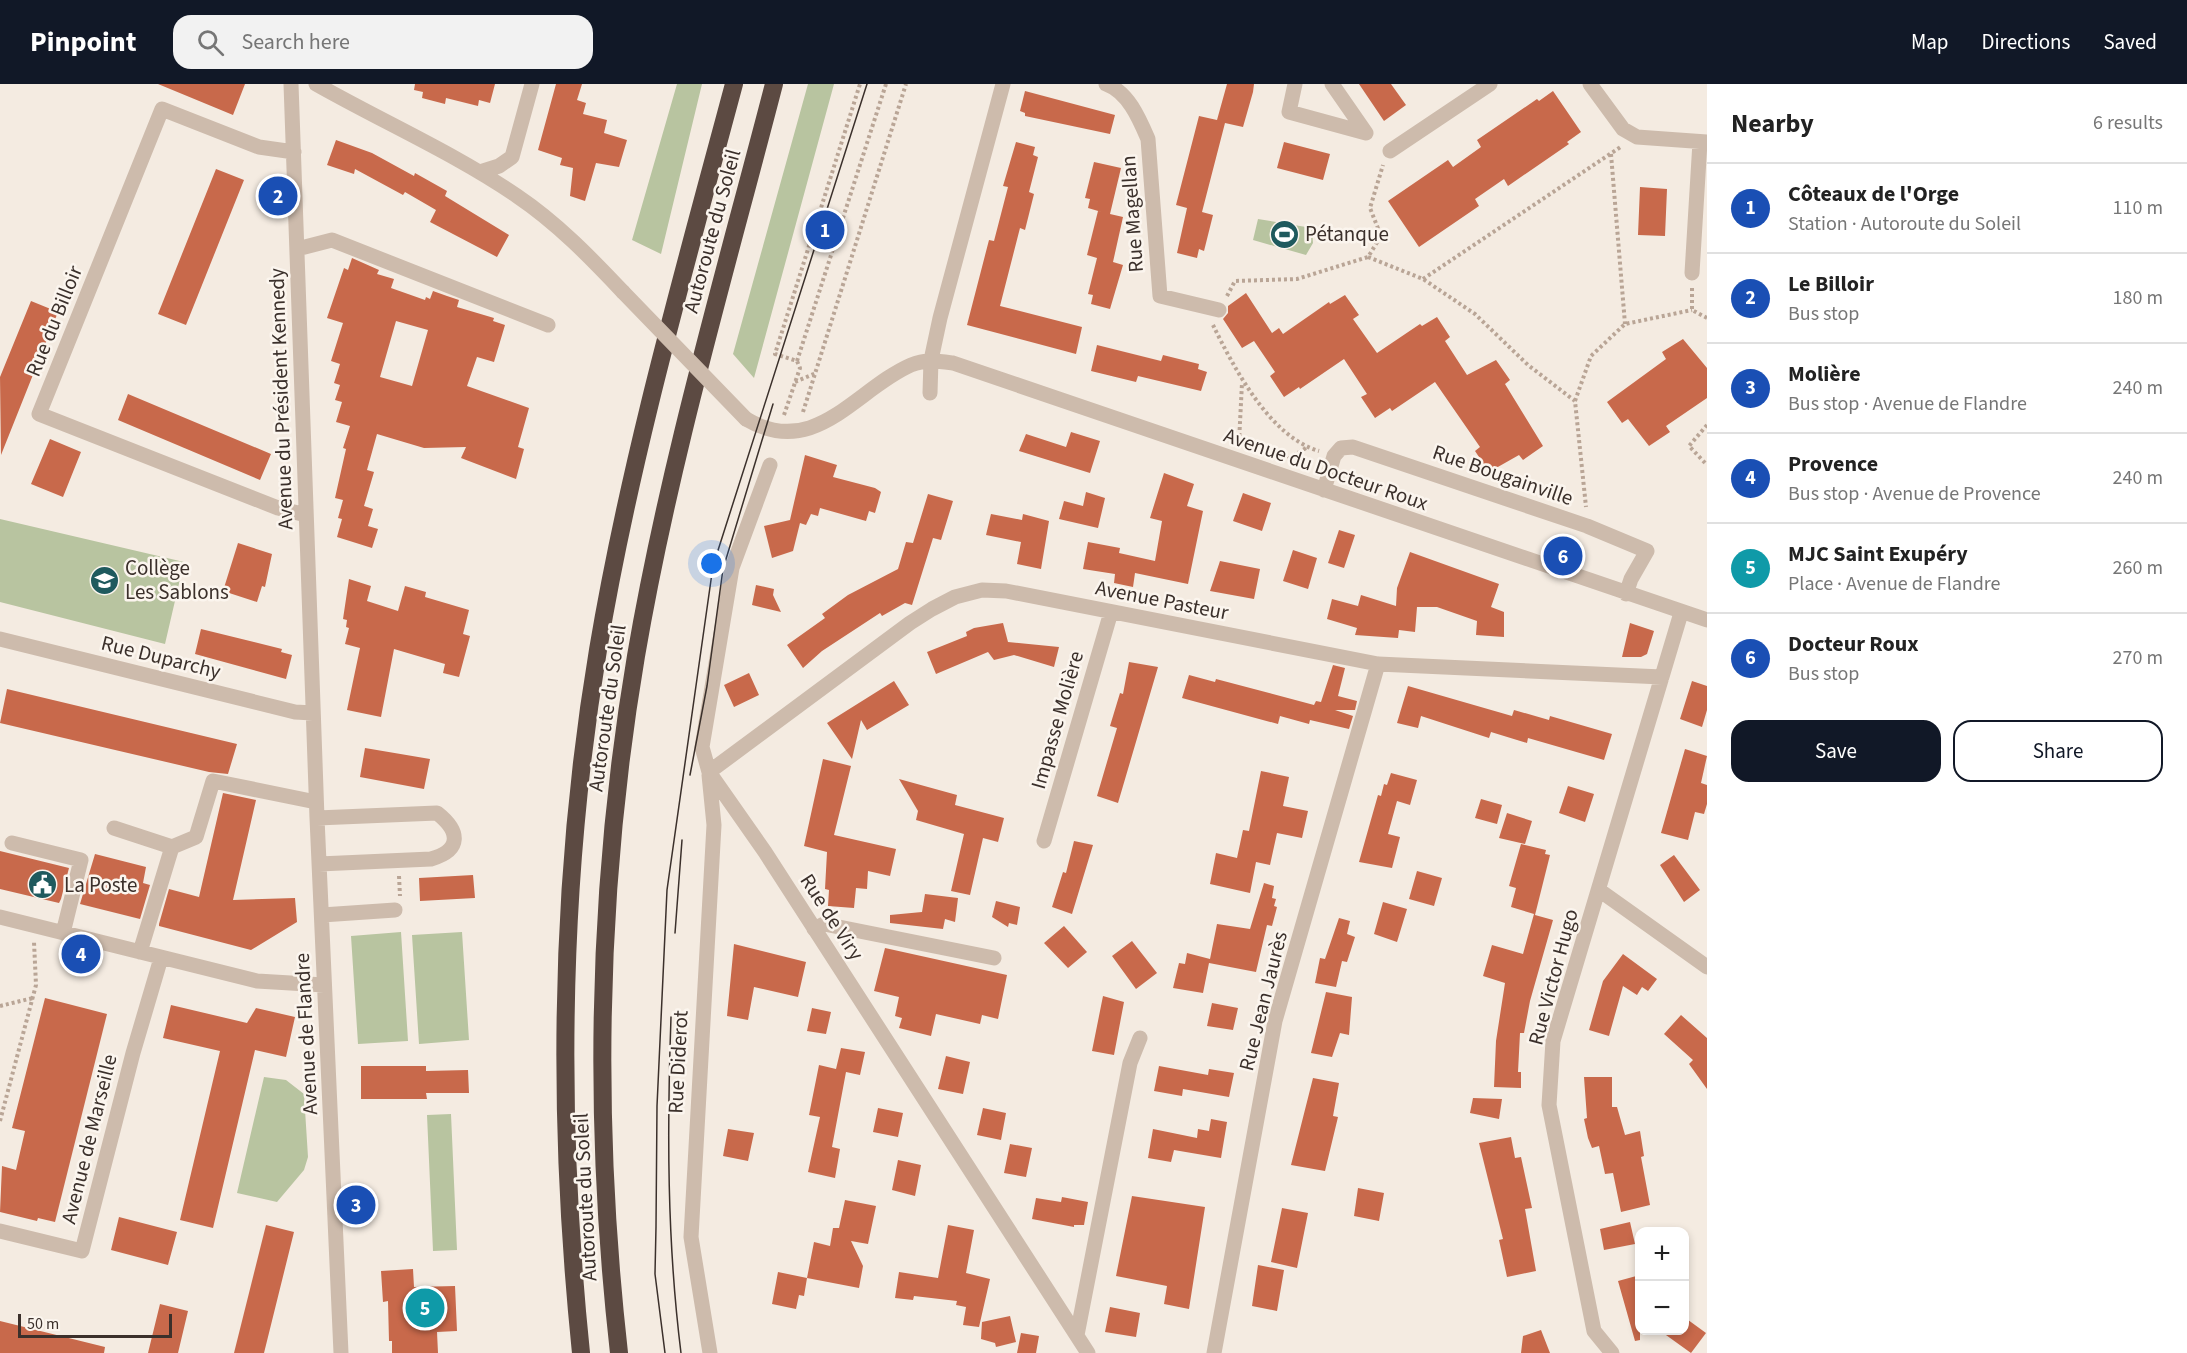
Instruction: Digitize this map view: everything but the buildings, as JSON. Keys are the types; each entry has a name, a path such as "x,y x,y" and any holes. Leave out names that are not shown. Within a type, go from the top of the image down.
{"highway":[{"name":"Autoroute du Soleil","path":"581,1353 568,1202 564,1017 574,843 584,748 598,650 637,459 734,84"},
{"name":"Autoroute du Soleil","path":"619,1353 605,1194 602,1018 612,841 623,747 635,658 656,551 682,439 774,84"}],"street":[{"name":"Avenue du Président Kennedy","path":"291,84 313,713"},
{"path":"316,84 480,172 542,214 579,246 746,420 765,429 795,432 817,426 912,364 931,360"},
{"path":"480,172 499,166 512,157 532,84"},
{"path":"930,393 931,360 1003,84"},
{"name":"Rue Magellan","path":"1106,84 1126,99 1139,117 1148,139 1160,296 1219,310"},
{"path":"1295,84 1289,112 1366,133 1332,84"},
{"path":"1389,151 1490,84"},
{"path":"1590,84 1623,129 1637,137 1703,142 1692,273"},
{"name":"Rue du Billoir","path":"294,152 260,147 162,108 39,414 278,508 306,515"},
{"path":"297,249 332,240 548,326"},
{"name":"Avenue du Docteur Roux","path":"931,360 952,363 1707,620"},
{"name":"Rue Bougainville","path":"1334,456 1341,448 1353,447 1587,526 1647,551 1631,579 1626,594"},
{"path":"1324,490 1334,456"},
{"name":"Rue de Viry","path":"770,465 732,568 702,747 709,772 814,929 1089,1353"},
{"name":"Avenue Pasteur","path":"709,772 910,623 955,597 982,590 1006,591 1378,664 1662,677"},
{"name":"Impasse Molière","path":"1044,841 1111,612"},
{"name":"Rue Victor Hugo","path":"1612,1353 1594,1331 1549,1105 1553,1041 1681,613"},
{"name":"Rue Duparchy","path":"0,639 295,712 313,713"},
{"name":"Rue Jean Jaurès","path":"1214,1353 1275,1021 1378,664"},
{"name":"Avenue de Flandre","path":"313,713 341,1353"},
{"name":"Rue Diderot","path":"709,772 714,825 691,1237 710,1353"},
{"path":"114,828 172,847 196,837 213,781 316,810 437,813 449,822 455,833 453,846 445,855 431,859 319,864"},
{"path":"12,843 81,860 63,933"},
{"path":"140,952 172,847"},
{"path":"1599,890 1707,967"},
{"path":"322,915 395,910"},
{"path":"0,917 257,981 324,984"},
{"path":"814,929 824,924 994,958"},
{"name":"Avenue de Marseille","path":"0,1231 82,1251 133,1053 161,958"},
{"path":"1077,1335 1130,1063 1140,1038"}],"path":[{"path":"797,361 775,354 860,84"},
{"path":"784,413 800,368 797,361 886,84"},
{"path":"795,382 817,373 906,84"},
{"path":"1423,279 1637,137"},
{"path":"1368,257 1381,236 1370,208 1389,151"},
{"path":"1611,154 1625,324"},
{"path":"1219,310 1236,281 1296,279 1368,257 1423,279 1475,314 1528,366 1575,401"},
{"path":"1692,273 1692,310"},
{"path":"1203,306 1242,383 1269,415 1306,448 1334,456"},
{"path":"1587,526 1575,401 1591,356 1625,324 1692,310 1707,318"},
{"path":"1239,442 1242,383"},
{"path":"1707,425 1689,446 1707,465"},
{"path":"1288,459 1306,448"},
{"path":"395,910 400,899 398,860"},
{"path":"0,1121 36,985 34,926"},
{"path":"0,1006 33,998"}],"green space":[{"path":"677,84 702,84 661,254 632,240"},
{"path":"808,84 834,84 754,378 733,354"},
{"name":"Pétanque","path":"1258,219 1312,228 1313,243 1306,255 1253,240"},
{"name":"Collège Les Sablons","path":"0,519 184,562 165,644 0,602"},
{"path":"401,932 408,1041 358,1044 351,936"},
{"path":"462,932 469,1040 419,1044 412,935"},
{"path":"264,1077 286,1080 304,1094 308,1157 304,1170 277,1202 237,1193"},
{"path":"451,1114 457,1250 433,1251 427,1115"}],"tram line":[{"path":"665,1353 655,1274 657,1106 667,890 713,566 867,84"},
{"path":"690,775 707,686 723,569 773,404"},
{"path":"675,933 682,840"},
{"path":"671,1017 669,1185 673,1269 681,1353"}],"place":[{"name":"Le Billoir","path":"278,196"},
{"name":"Côteaux de l'Orge","path":"825,230"},
{"name":"Pétanque","path":"1284,234"},
{"name":"Docteur Roux","path":"1563,556"},
{"name":"Collège Les Sablons","path":"104,580"},
{"name":"La Poste","path":"43,885"},
{"name":"Provence","path":"81,954"},
{"name":"Molière","path":"356,1205"},
{"name":"MJC Saint Exupéry","path":"425,1308"}]}
